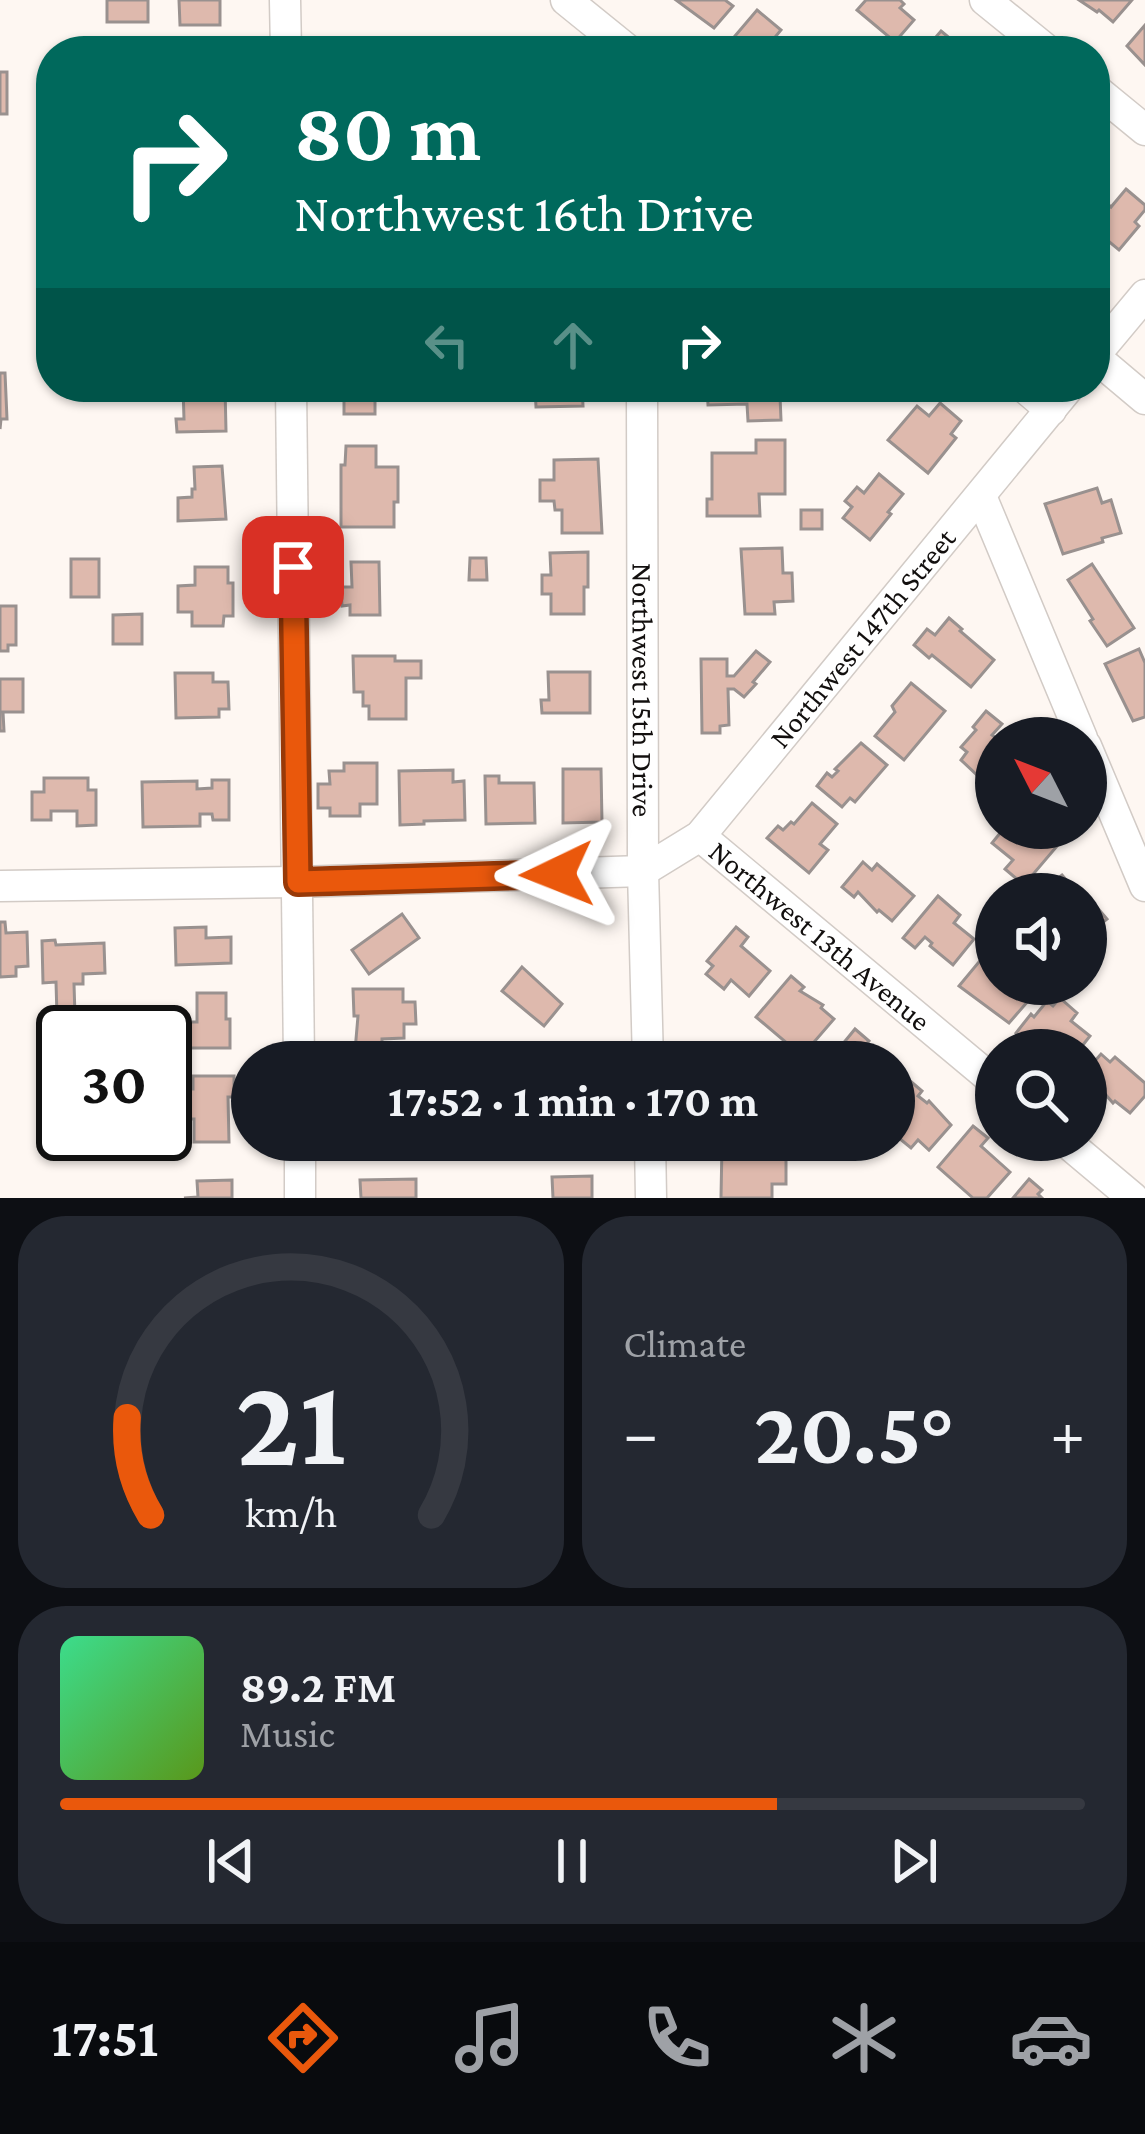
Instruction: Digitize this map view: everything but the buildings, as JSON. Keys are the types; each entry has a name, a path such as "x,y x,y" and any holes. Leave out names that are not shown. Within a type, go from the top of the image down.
{"street":[{"path":"286,0 286,36"},
{"path":"566,0 610,36"},
{"path":"986,0 1030,36"},
{"path":"1110,101 1145,130"},
{"path":"1110,338 1145,295"},
{"path":"1110,369 1145,399"},
{"path":"291,402 299,1041"},
{"name":"Northwest 15th Drive","path":"642,402 647,1041"},
{"name":"Northwest 147th Street","path":"643,872 700,836 1057,402"},
{"path":"981,496 1073,717"},
{"path":"1107,796 1145,886"},
{"name":"Northwest 13th Avenue","path":"700,836 975,1065"},
{"path":"0,886 643,872"},
{"path":"300,1161 300,1198"},
{"path":"650,1161 651,1198"},
{"path":"1089,1161 1133,1198"}],"route":[{"path":"293,567 298,882 557,874"}]}
